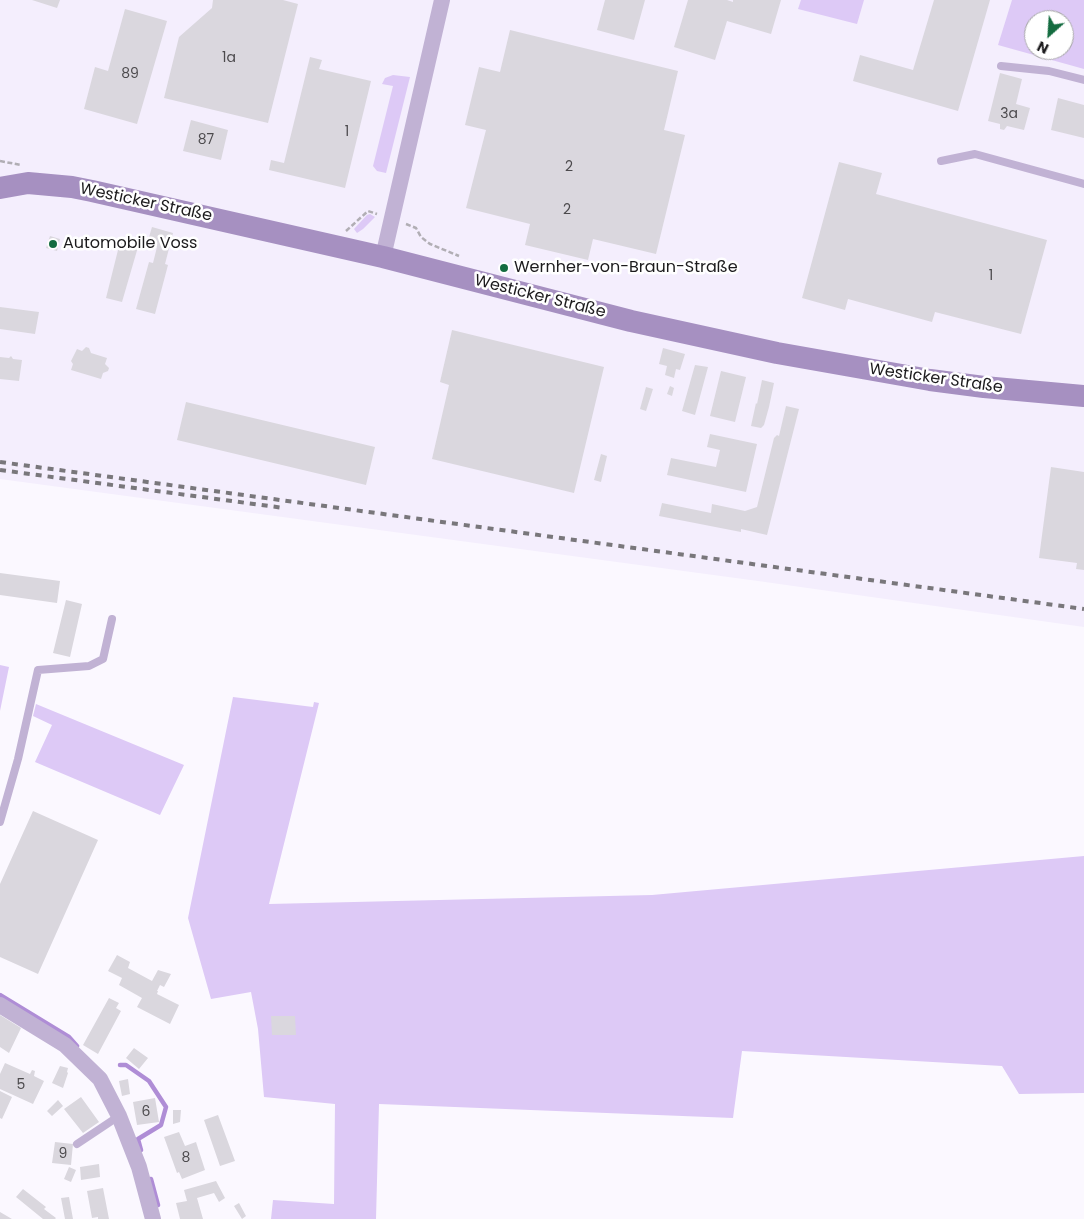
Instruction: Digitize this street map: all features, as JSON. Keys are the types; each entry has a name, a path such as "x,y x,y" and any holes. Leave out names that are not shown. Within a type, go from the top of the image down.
{"main road":[{"name":"Westicker Straße","path":"0,188 28,183 72,187 383,257 631,321 777,353 930,380 1084,396"}],"street":[{"path":"383,257 442,0"},
{"path":"0,1005 65,1045 100,1079 119,1116 139,1167 153,1219"}],"lane":[{"path":"1001,66 1049,71 1084,80"},
{"path":"941,161 975,154 1084,184"},
{"path":"0,822 18,759 38,670 88,666 103,659 112,619"},
{"path":"78,1144 119,1116"}],"path":[{"path":"345,231 368,211 416,228 430,244 463,258"}],"shaded area":[{"path":"0,0 1084,0 1084,627 0,479"},
{"path":"801,0 864,0 857,24 798,9"},
{"path":"1012,0 1084,0 1084,69 1052,60 1074,60 1074,10 1024,10 1024,52 998,45"},
{"path":"393,75 410,77 386,173 377,171 373,166 393,86 382,84 385,78"},
{"path":"370,214 375,217 357,233 354,229"},
{"path":"0,665 9,667 0,711"},
{"path":"233,697 313,707 314,702 319,703 269,904 652,895 1084,856 1084,1093 1019,1094 1002,1066 742,1051 733,1118 379,1104 376,1219 271,1219 273,1200 334,1204 335,1104 264,1097 258,1029 251,992 211,999 188,918"},
{"path":"36,704 184,765 160,815 35,762 52,725 33,716"}],"building":[{"path":"32,0 60,0 57,8"},
{"path":"213,0 283,0 298,4 268,123 164,98 179,37 212,8"},
{"path":"605,0 645,0 634,40 597,30"},
{"path":"688,0 727,0 733,2 733,0 781,0 771,34 727,21 715,60 674,47"},
{"path":"934,0 990,0 958,111 853,81 860,55 913,70"},
{"path":"125,9 167,21 137,124 84,109 95,67 108,71"},
{"path":"510,30 678,71 664,130 685,135 656,254 593,239 588,260 525,245 530,224 466,208 486,130 465,125 479,67 500,72"},
{"path":"310,57 322,60 319,69 371,81 345,188 269,170 271,160 284,163"},
{"path":"1000,73 1022,79 1016,104 1030,108 1024,130 1007,126 1004,130 1000,129 1000,124 988,121"},
{"path":"1058,98 1084,105 1084,138 1051,130"},
{"path":"191,120 228,130 221,160 183,151"},
{"path":"839,162 882,173 876,194 1047,240 1021,334 935,312 932,322 848,299 845,310 802,298"},
{"path":"152,227 173,233 165,264 168,265 155,314 136,309 149,262 153,263 157,247 147,244"},
{"path":"50,236 60,239 57,251 46,248"},
{"path":"120,242 138,247 122,302 106,298"},
{"path":"0,307 39,312 35,334 0,329"},
{"path":"452,330 604,367 574,493 432,459 449,385 440,382"},
{"path":"86,347 89,348 91,353 107,358 105,364 109,368 108,371 103,373 101,379 71,370 73,364 71,361 77,349 82,351"},
{"path":"663,348 685,354 680,370 676,369 674,378 665,375 667,366 659,364"},
{"path":"11,356 13,359 22,360 19,381 0,379 0,357 9,358"},
{"path":"695,365 708,367 695,415 682,411"},
{"path":"721,371 746,377 735,422 710,416"},
{"path":"762,380 774,383 764,425 761,428 751,426"},
{"path":"670,386 674,388 672,396 667,394"},
{"path":"646,387 653,389 646,411 640,409"},
{"path":"186,402 375,447 366,485 177,440"},
{"path":"786,406 799,409 767,535 741,529 741,532 659,516 662,503 711,513 712,504 745,511 757,507 774,438 777,435 779,436"},
{"path":"710,434 757,444 746,492 667,475 671,458 716,467 720,450 707,447"},
{"path":"601,454 607,456 601,482 594,480"},
{"path":"1051,467 1084,472 1084,570 1076,569 1077,563 1039,558"},
{"path":"0,573 60,581 57,603 0,595"},
{"path":"66,600 82,604 70,657 53,653"},
{"path":"33,811 98,840 38,974 0,957 0,884"},
{"path":"117,955 130,962 128,968 152,981 158,970 171,974 164,987 160,985 157,991 157,994 179,1005 170,1024 137,1007 142,998 119,985 122,978 108,971"},
{"path":"109,998 119,1003 116,1008 121,1011 98,1054 83,1045"},
{"path":"0,1015 21,1028 9,1053 0,1047"},
{"path":"271,1016 295,1016 296,1035 272,1035"},
{"path":"134,1048 148,1058 139,1069 126,1058"},
{"path":"5,1063 30,1074 32,1070 35,1071 34,1076 44,1081 33,1104 0,1089 0,1074"},
{"path":"60,1066 68,1068 63,1088 52,1083"},
{"path":"128,1079 130,1094 122,1096 119,1081"},
{"path":"0,1091 12,1097 2,1119 0,1118"},
{"path":"81,1097 99,1122 83,1133 64,1109"},
{"path":"155,1098 159,1122 137,1125 133,1102"},
{"path":"58,1100 63,1106 52,1116 47,1111"},
{"path":"173,1110 181,1110 180,1122 173,1124"},
{"path":"218,1115 235,1161 220,1166 204,1120"},
{"path":"179,1132 185,1146 196,1142 205,1170 182,1179 179,1172 177,1173 164,1137"},
{"path":"55,1142 73,1144 71,1165 52,1163"},
{"path":"99,1164 100,1177 81,1180 80,1167"},
{"path":"69,1167 76,1170 71,1182 64,1179"},
{"path":"216,1181 225,1198 219,1202 214,1193 197,1198 203,1219 180,1219 176,1203 187,1201 184,1190"},
{"path":"103,1188 109,1219 92,1218 87,1191"},
{"path":"23,1189 46,1207 44,1209 56,1218 43,1219 16,1197"},
{"path":"69,1197 73,1219 65,1219 61,1198"},
{"path":"239,1203 246,1216 242,1219 234,1206"},
{"path":"0,1212 12,1219 0,1219"}],"waterway":[{"path":"0,995 69,1037 77,1046"},
{"path":"120,1065 126,1065 149,1081 166,1107 161,1125 138,1139 141,1150"},
{"path":"151,1179 158,1205"}],"railway":[{"path":"0,462 1084,609"},
{"path":"0,470 284,508"}],"place":[{"name":"Automobile Voss","path":"53,244"},
{"name":"Wernher-von-Braun-Straße","path":"504,268"}]}
